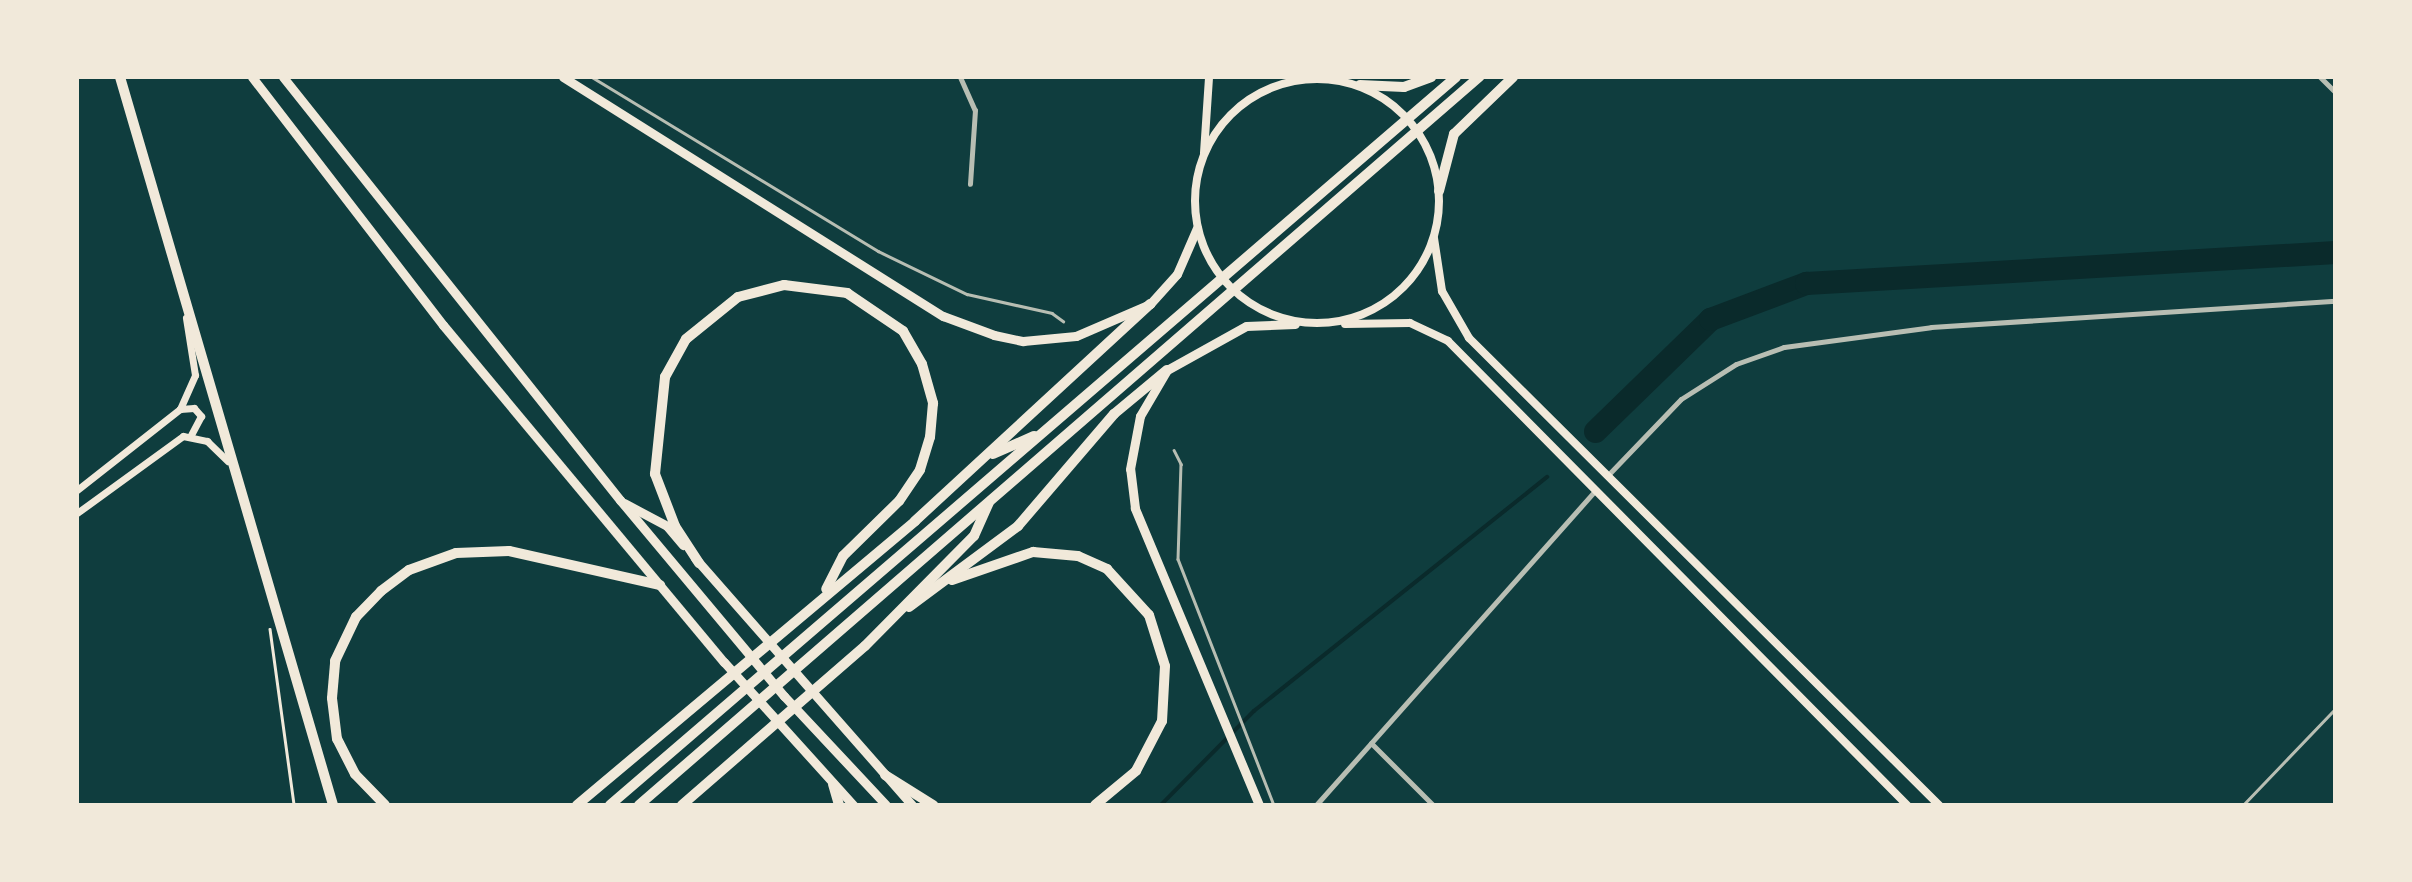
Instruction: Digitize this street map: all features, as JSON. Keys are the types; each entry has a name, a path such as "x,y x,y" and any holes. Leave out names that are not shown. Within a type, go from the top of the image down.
{"highway":[{"path":"120,77 228,461 332,805"},
{"path":"253,77 334,190 660,585 853,805"},
{"path":"283,77 620,500 783,696 887,805"},
{"path":"564,77 943,316 994,335 1046,340 1076,336 1150,304"},
{"path":"1360,85 1404,87 1431,77"},
{"path":"610,805 1456,77"},
{"path":"639,805 1479,77"},
{"path":"1439,191 1454,134 1513,77"},
{"path":"577,805 826,589 989,456 1150,304 1177,274 1198,228"},
{"path":"699,563 675,526 655,474 665,377 686,339 738,297 784,285 847,293 903,331 922,364 931,426 920,470 843,556 826,589"},
{"path":"893,617 952,580 1045,500 1114,414 1167,370 1246,326 1295,324"},
{"path":"1167,370 1133,437 1135,508 1259,805"},
{"path":"989,456 1044,432"},
{"path":"682,805 843,666 893,617 974,536 992,498"},
{"path":"620,500 667,526 912,805"},
{"path":"385,805 355,774 337,739 332,698 335,661 351,628 381,591 409,570 456,553 509,551 660,585"},
{"path":"952,580 1006,557 1078,556 1107,569 1149,615 1166,666 1162,720 1136,771 1095,805"},
{"path":"885,775 933,805"},
{"path":"833,784 839,805"},
{"path":"570,805 589,795"}],"main road":[{"path":"1209,77 1204,156 1195,191 1198,228 1216,272 1242,298 1295,324 1410,323 1433,330 1596,490 1907,805"},
{"path":"1204,156 1240,106 1289,82 1315,77 1360,85 1419,134 1439,191 1434,238 1442,291 1469,338 1939,805"},
{"path":"1343,324 1394,291 1434,238"},
{"path":"77,490 180,409 195,375 186,313"},
{"path":"77,513 174,440 191,435 201,416 194,408 180,409"},
{"path":"191,435 228,461"}],"street":[{"path":"960,77 975,110 970,184"},
{"path":"2320,77 2335,92"},
{"path":"1608,475 1681,399 1736,364 1784,347 1931,327 2335,301"},
{"path":"1316,805 1596,490"},
{"path":"1371,743 1433,805"}],"lane":[{"path":"592,77 878,251 967,294 1052,313 1063,321"},
{"path":"1174,450 1181,464 1178,559 1261,763 1274,805"},
{"path":"2243,805 2335,709"}],"path":[{"path":"270,627 294,805"}],"waterway":[{"path":"1595,431 1710,319 1806,283 2335,252"},
{"path":"1161,805 1254,711 1547,477"}]}
